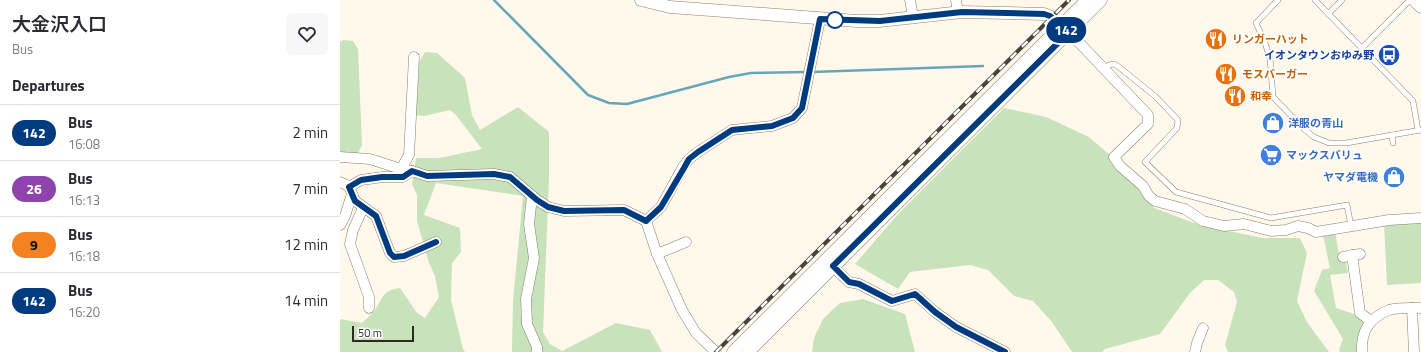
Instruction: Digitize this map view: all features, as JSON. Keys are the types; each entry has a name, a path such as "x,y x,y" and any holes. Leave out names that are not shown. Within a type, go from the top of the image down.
{"street":[{"path":"641,0 670,7 683,4 820,19 880,21 958,13 998,12 1044,14 1050,16 1065,29 1148,115 1148,124 1114,157 1120,166 1143,186 1149,196 1155,201 1184,208 1203,221 1224,226 1244,224 1271,231 1286,230 1298,226 1308,228 1316,232 1389,220 1421,218"},
{"path":"910,0 913,17"},
{"path":"956,0 958,13"},
{"path":"748,352 1065,29 1087,0"},
{"path":"733,352 1065,29 1101,0"},
{"path":"1414,0 1421,8"},
{"path":"646,221 661,207 689,159 698,152 732,130 772,126 793,118 802,108 820,19"},
{"path":"401,169 409,155 414,57"},
{"path":"340,157 370,160 427,176 494,174 510,177 532,196 548,207 564,211 624,210 646,221 657,254 689,323 696,333 716,352"},
{"path":"340,225 345,216 350,191 361,180 382,177 403,177 412,171"},
{"path":"340,182 350,191 355,201 376,216 390,253 394,257 404,256 436,242"},
{"path":"532,196 529,224 534,258 526,299 527,324 537,347 537,352"},
{"path":"363,208 353,230 350,244 369,297 369,308"},
{"path":"657,254 686,242"},
{"path":"1352,255 1360,313 1371,321"},
{"path":"833,266 849,282 859,284 892,301 915,294 935,312 956,327 1005,352"},
{"path":"1362,352 1361,343 1365,328 1371,321 1390,310 1417,308 1414,352"},
{"path":"1195,352 1203,328"}],"lane":[{"path":"1278,0 1256,23 1270,58 1273,97 1305,130 1320,140 1336,144 1419,130 1413,101 1314,0"},
{"path":"1328,14 1342,0"},
{"path":"1362,48 1410,0"},
{"path":"1104,69 1109,65 1114,64 1119,67 1156,98 1178,120 1177,128 1145,162 1176,192 1271,218 1347,205 1351,226"},
{"path":"1392,135 1393,143"}],"green space":[{"path":"343,40 353,41 358,49 362,145 357,155 340,154 340,42"},
{"path":"425,52 437,53 465,78 472,115 480,130 518,107 549,132 549,178 543,332 550,344 562,351 616,323 650,330 662,352 512,352 513,301 523,196 436,183 424,215 460,228 461,252 452,263 451,300 465,352 340,352 340,319 362,323 375,310 384,295 390,290 400,288 417,313 425,318 439,297 435,276 429,263 417,221 417,195 412,184 416,158 439,158 482,149 456,115 450,110 424,116 416,115 419,63"},
{"path":"1004,108 1046,117 1089,137 1111,156 1154,208 1200,225 1262,238 1300,238 1307,253 1297,301 1307,322 1329,352 1228,352 1225,345 1237,302 1234,292 1218,280 1204,280 1190,293 1160,334 1105,349 1102,352 1072,352 1052,322 1033,301 1014,296 988,270 970,265 910,272 898,289 855,264 899,213"},
{"path":"1421,222 1421,283 1387,285 1384,223"},
{"path":"1335,232 1340,260 1346,262 1348,273 1330,275 1336,308 1354,314 1364,321 1358,338 1357,352 1340,352 1339,350 1343,339 1314,291 1322,270 1330,268 1323,235"},
{"path":"863,299 905,314 915,352 812,352 814,338 823,319 840,303"}],"waterway":[{"path":"494,0 588,95 609,103 627,104 729,77 751,73 807,72"},
{"path":"812,72 983,66"}],"railway":[{"path":"716,352 1069,0"}],"bus line":[{"name":"142","path":"436,242 404,256 394,257 390,253 376,216 355,201 349,187 361,180 382,177 403,177 412,171 427,176 494,174 510,177 537,200 548,207 564,211 624,210 646,221 661,207 689,159 698,152 732,130 739,128 772,126 793,118 802,108 820,19 880,21 962,12 1044,14 1050,16 1069,32 833,266 849,282 859,284 892,301 915,294 935,312 956,327 1005,352"}],"place":[{"name":"リンガーハット","path":"1216,39"},
{"name":"イオンタウンおゆみ野","path":"1389,55"},
{"name":"モスバーガー","path":"1226,74"},
{"name":"和幸","path":"1235,96"},
{"name":"洋服の青山","path":"1273,123"},
{"name":"マックスバリュ","path":"1271,155"},
{"name":"ヤマダ電機","path":"1394,177"}]}
